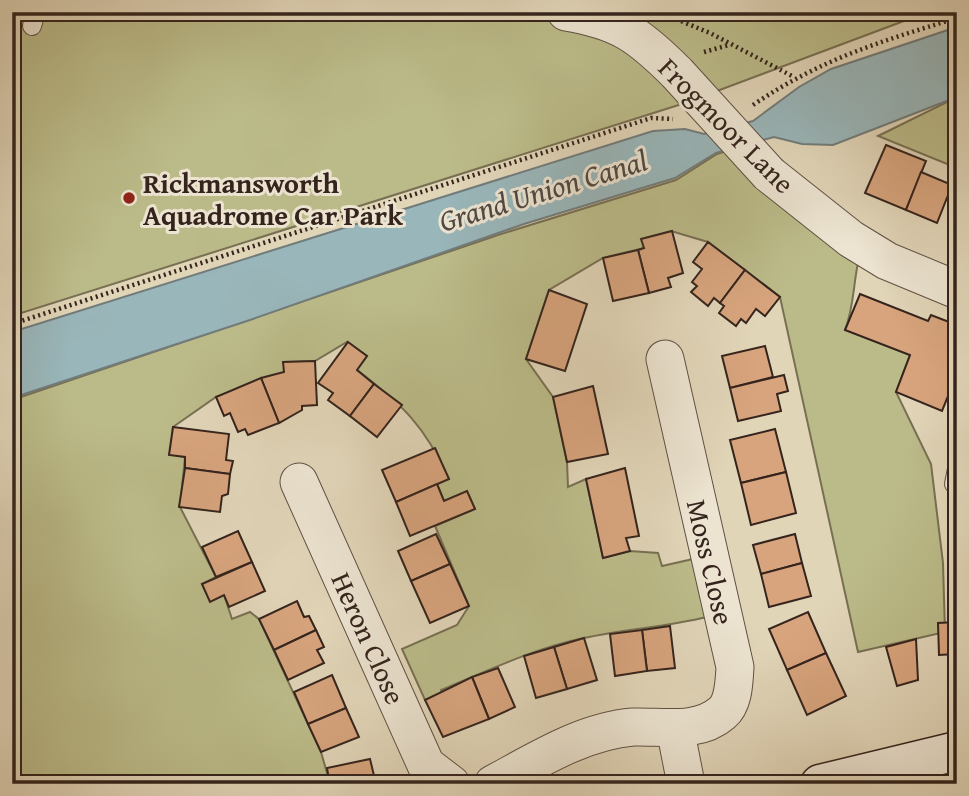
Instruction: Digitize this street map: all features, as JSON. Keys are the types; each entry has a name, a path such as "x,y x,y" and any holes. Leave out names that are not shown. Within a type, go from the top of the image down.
{"street":[{"name":"Frogmoor Lane","path":"566,12 600,18 639,36 677,73 769,174 851,239 887,261 957,290"},
{"name":"Moss Close","path":"665,359 735,667 733,692 725,712 707,723 674,728"},
{"name":"Heron Close","path":"299,482 426,765 451,784"},
{"path":"493,784 585,739 631,727 674,728 687,784"},
{"path":"820,784 957,751"}],"path":[{"path":"658,12 710,33 794,77"},
{"path":"750,108 794,77 858,48 957,18"},
{"path":"12,324 650,118 675,119"}],"green space":[{"path":"12,12 928,12 685,103 12,316"},
{"path":"957,97 957,168 878,136"},
{"path":"733,149 858,263 852,305 845,330 910,355 896,392 931,464 943,563 945,632 858,652 780,297 708,242 671,231 642,239 644,248 603,258 549,290 526,359 553,397 567,462 568,487 586,479 603,558 630,551 658,553 662,566 693,559 707,617 566,642 511,661 441,690 442,693 425,700 402,649 457,625 469,606 435,526 475,509 467,491 444,501 437,484 449,479 431,444 400,405 357,370 367,356 347,342 315,361 284,362 284,372 216,397 173,427 170,454 185,457 180,507 216,577 202,584 210,601 224,595 232,619 250,612 259,619 321,752 329,780 321,784 12,784 12,400 501,234 676,180 717,154"}],"water":[{"name":"Grand Union Canal","path":"957,27 957,97 833,145 802,144 774,137 716,153 675,178 524,224 247,321 12,398 12,332 653,131 685,129 704,134 753,121 799,87 831,69"}],"building":[{"path":"886,145 926,161 906,210 865,193"},
{"path":"921,172 952,185 937,223 906,210"},
{"path":"672,231 683,273 668,278 671,287 649,293 638,250 644,248 641,239"},
{"path":"708,242 745,270 720,303 714,298 708,306 691,292 697,286 692,282 702,269 693,262"},
{"path":"638,250 649,293 613,301 603,258"},
{"path":"745,270 780,297 765,316 756,309 746,323 741,319 736,326 719,313 724,306 720,303"},
{"path":"549,290 587,304 565,371 526,359"},
{"path":"860,294 928,321 931,315 957,325 957,374 942,411 896,392 910,355 845,330"},
{"path":"348,342 367,356 357,370 374,384 350,416 328,400 333,393 318,383"},
{"path":"765,346 773,377 730,388 722,356"},
{"path":"315,361 317,405 302,406 302,410 279,423 261,378 284,372 283,362"},
{"path":"784,375 788,391 777,394 781,411 738,421 730,388"},
{"path":"261,378 279,423 248,435 245,429 238,432 230,413 224,416 216,397"},
{"path":"374,384 402,405 377,437 350,416"},
{"path":"593,386 608,454 567,462 553,397"},
{"path":"173,427 229,434 226,460 233,461 230,474 185,468 185,457 169,455"},
{"path":"775,429 786,472 741,483 730,440"},
{"path":"435,448 449,479 396,502 382,470"},
{"path":"185,468 230,474 228,494 222,496 220,512 179,507"},
{"path":"625,468 639,536 626,538 630,551 603,558 586,479"},
{"path":"786,472 796,513 751,525 741,483"},
{"path":"437,484 444,501 467,491 475,509 410,536 396,502"},
{"path":"238,531 252,562 216,577 202,547"},
{"path":"436,534 450,564 411,581 398,551"},
{"path":"795,534 802,563 761,574 753,545"},
{"path":"252,562 265,591 229,607 224,595 210,602 202,584"},
{"path":"802,563 811,596 769,607 761,574"},
{"path":"450,564 469,606 430,623 411,581"},
{"path":"297,601 304,617 309,616 316,630 274,650 259,619"},
{"path":"808,612 826,653 787,670 769,629"},
{"path":"957,622 957,654 939,655 938,623"},
{"path":"670,626 675,668 647,671 642,630"},
{"path":"316,630 324,647 317,650 324,663 288,680 274,650"},
{"path":"642,630 647,671 615,676 610,634"},
{"path":"584,638 597,680 567,689 554,647"},
{"path":"916,639 918,680 897,686 886,647"},
{"path":"554,647 567,689 536,698 524,656"},
{"path":"826,653 846,696 807,715 787,670"},
{"path":"498,668 515,707 489,719 472,677"},
{"path":"332,675 346,708 308,724 294,692"},
{"path":"472,677 489,719 443,737 425,700"},
{"path":"346,708 359,737 321,752 308,724"},
{"path":"370,759 376,784 321,784 329,780 327,768"}],"place":[{"name":"Rickmansworth Aquadrome Car Park","path":"129,198"}]}
